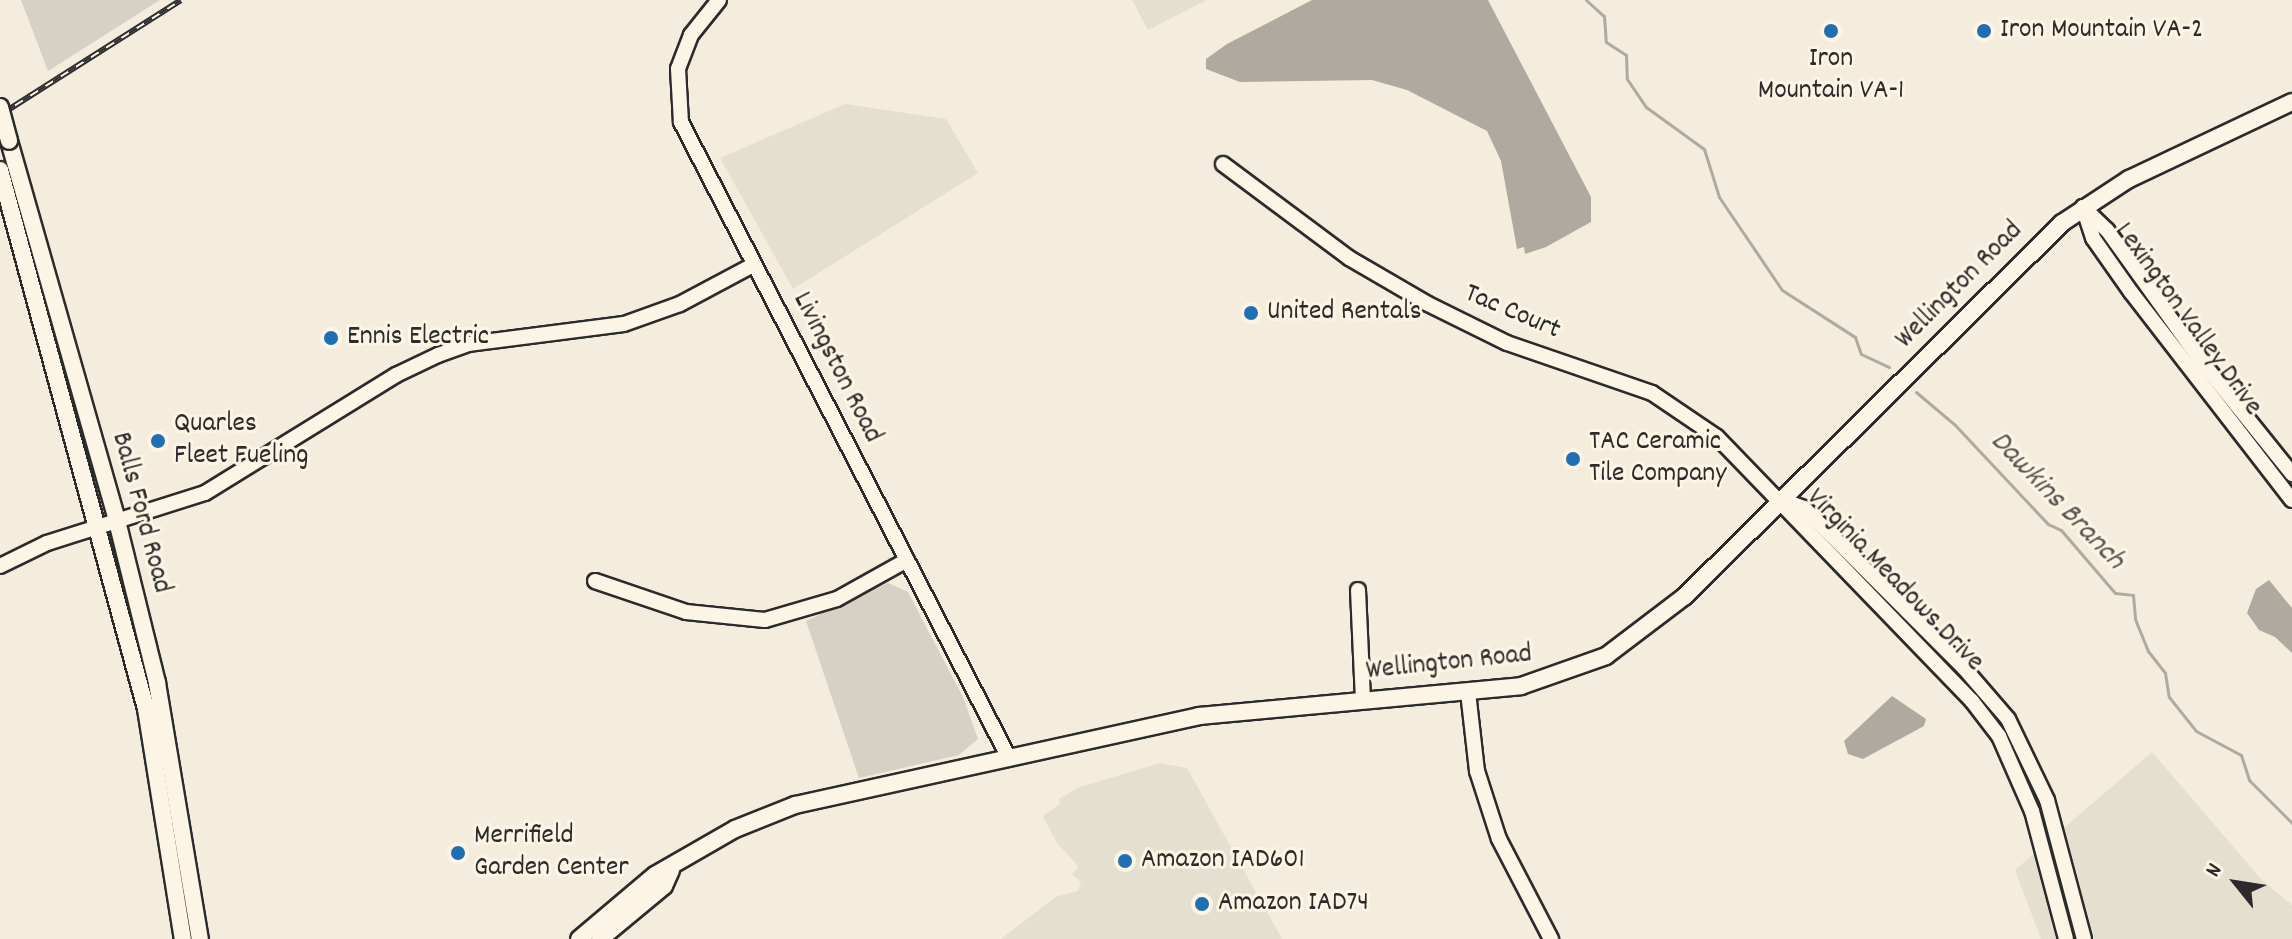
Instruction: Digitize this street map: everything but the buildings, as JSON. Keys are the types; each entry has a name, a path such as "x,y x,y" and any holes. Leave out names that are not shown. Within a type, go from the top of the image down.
{"main road":[{"name":"Wellington Road","path":"579,939 655,875 671,870 719,837 778,810 1199,716 1468,692 1551,679 1624,646 1685,596 2040,242 2083,207 2198,143 2292,102"},
{"name":"Balls Ford Road","path":"0,107 117,521 167,728 200,939"},
{"name":"Balls Ford Road","path":"0,170 100,526 146,709 183,939"},
{"path":"164,816 175,837 185,844"},
{"name":"Wellington Road","path":"600,939 664,886 671,870"},
{"path":"618,939 630,914"}],"street":[{"name":"Livingston Road","path":"719,0 687,43 678,69 676,99 692,149 1009,758"},
{"name":"Tac Court","path":"1223,164 1349,258 1428,304 1507,343 1633,385 1676,406 1717,437 1782,500"},
{"name":"Lexington Valley Drive","path":"2083,207 2107,230 2288,469"},
{"name":"Lexington Valley Drive","path":"2083,207 2093,238 2292,500"},
{"path":"0,566 100,526 226,483 396,375 438,355 468,344 624,324 680,304 753,265"},
{"path":"2271,474 2288,469"},
{"name":"Virginia Meadows Drive","path":"1782,500 1798,526 1972,701 1999,736 2028,799 2066,939"},
{"name":"Virginia Meadows Drive","path":"1782,500 1804,508 1964,668 2008,719 2047,800 2084,939"},
{"path":"595,581 686,612 765,620 837,599 907,560"},
{"path":"1358,590 1363,700"},
{"path":"1468,692 1477,771 1499,839 1551,939"}],"shaded area":[{"path":"21,0 160,0 48,71"},
{"path":"1132,0 1207,0 1148,30"},
{"path":"1312,0 1488,0 1591,197 1591,222 1546,247 1525,254 1524,247 1517,249 1501,161 1487,131 1407,90 1372,80 1240,82 1206,69 1206,59 1227,44"},
{"path":"845,104 946,119 978,173 793,289 720,158"},
{"path":"2269,580 2292,608 2292,653 2275,637 2259,630 2247,613 2256,589"},
{"path":"888,583 908,592 963,697 978,739 959,755 859,778 806,621"},
{"path":"1892,696 1926,719 1924,726 1863,759 1848,754 1844,741"},
{"path":"2152,752 2261,879 2292,905 2292,939 2041,939 2015,870"},
{"path":"1160,763 1187,768 1282,939 1001,939 1057,896 1078,891 1081,882 1072,874 1079,867 1057,843 1043,816 1060,804 1059,799 1077,788"}],"waterway":[{"name":"Dawkins Branch","path":"1586,0 1604,16 1606,42 1626,55 1627,79 1646,107 1704,149 1719,197 1782,290 1855,337 1861,354 1889,367"},
{"name":"Dawkins Branch","path":"1916,392 1955,425 2048,524 2061,530 2115,593 2133,595 2135,619 2148,651 2165,673 2169,697 2196,731 2241,755 2249,780 2292,823"}],"railway":[{"path":"0,115 181,0"}],"place":[{"name":"Iron Mountain VA-1","path":"1831,31"},
{"name":"Iron Mountain VA-2","path":"1984,31"},
{"name":"United Rentals","path":"1251,313"},
{"name":"Ennis Electric","path":"331,338"},
{"name":"Quarles Fleet Fueling","path":"158,441"},
{"name":"TAC Ceramic Tile Company","path":"1573,459"},
{"name":"Merrifield Garden Center","path":"458,853"},
{"name":"Amazon IAD601","path":"1125,861"},
{"name":"Amazon IAD74","path":"1202,904"}]}
